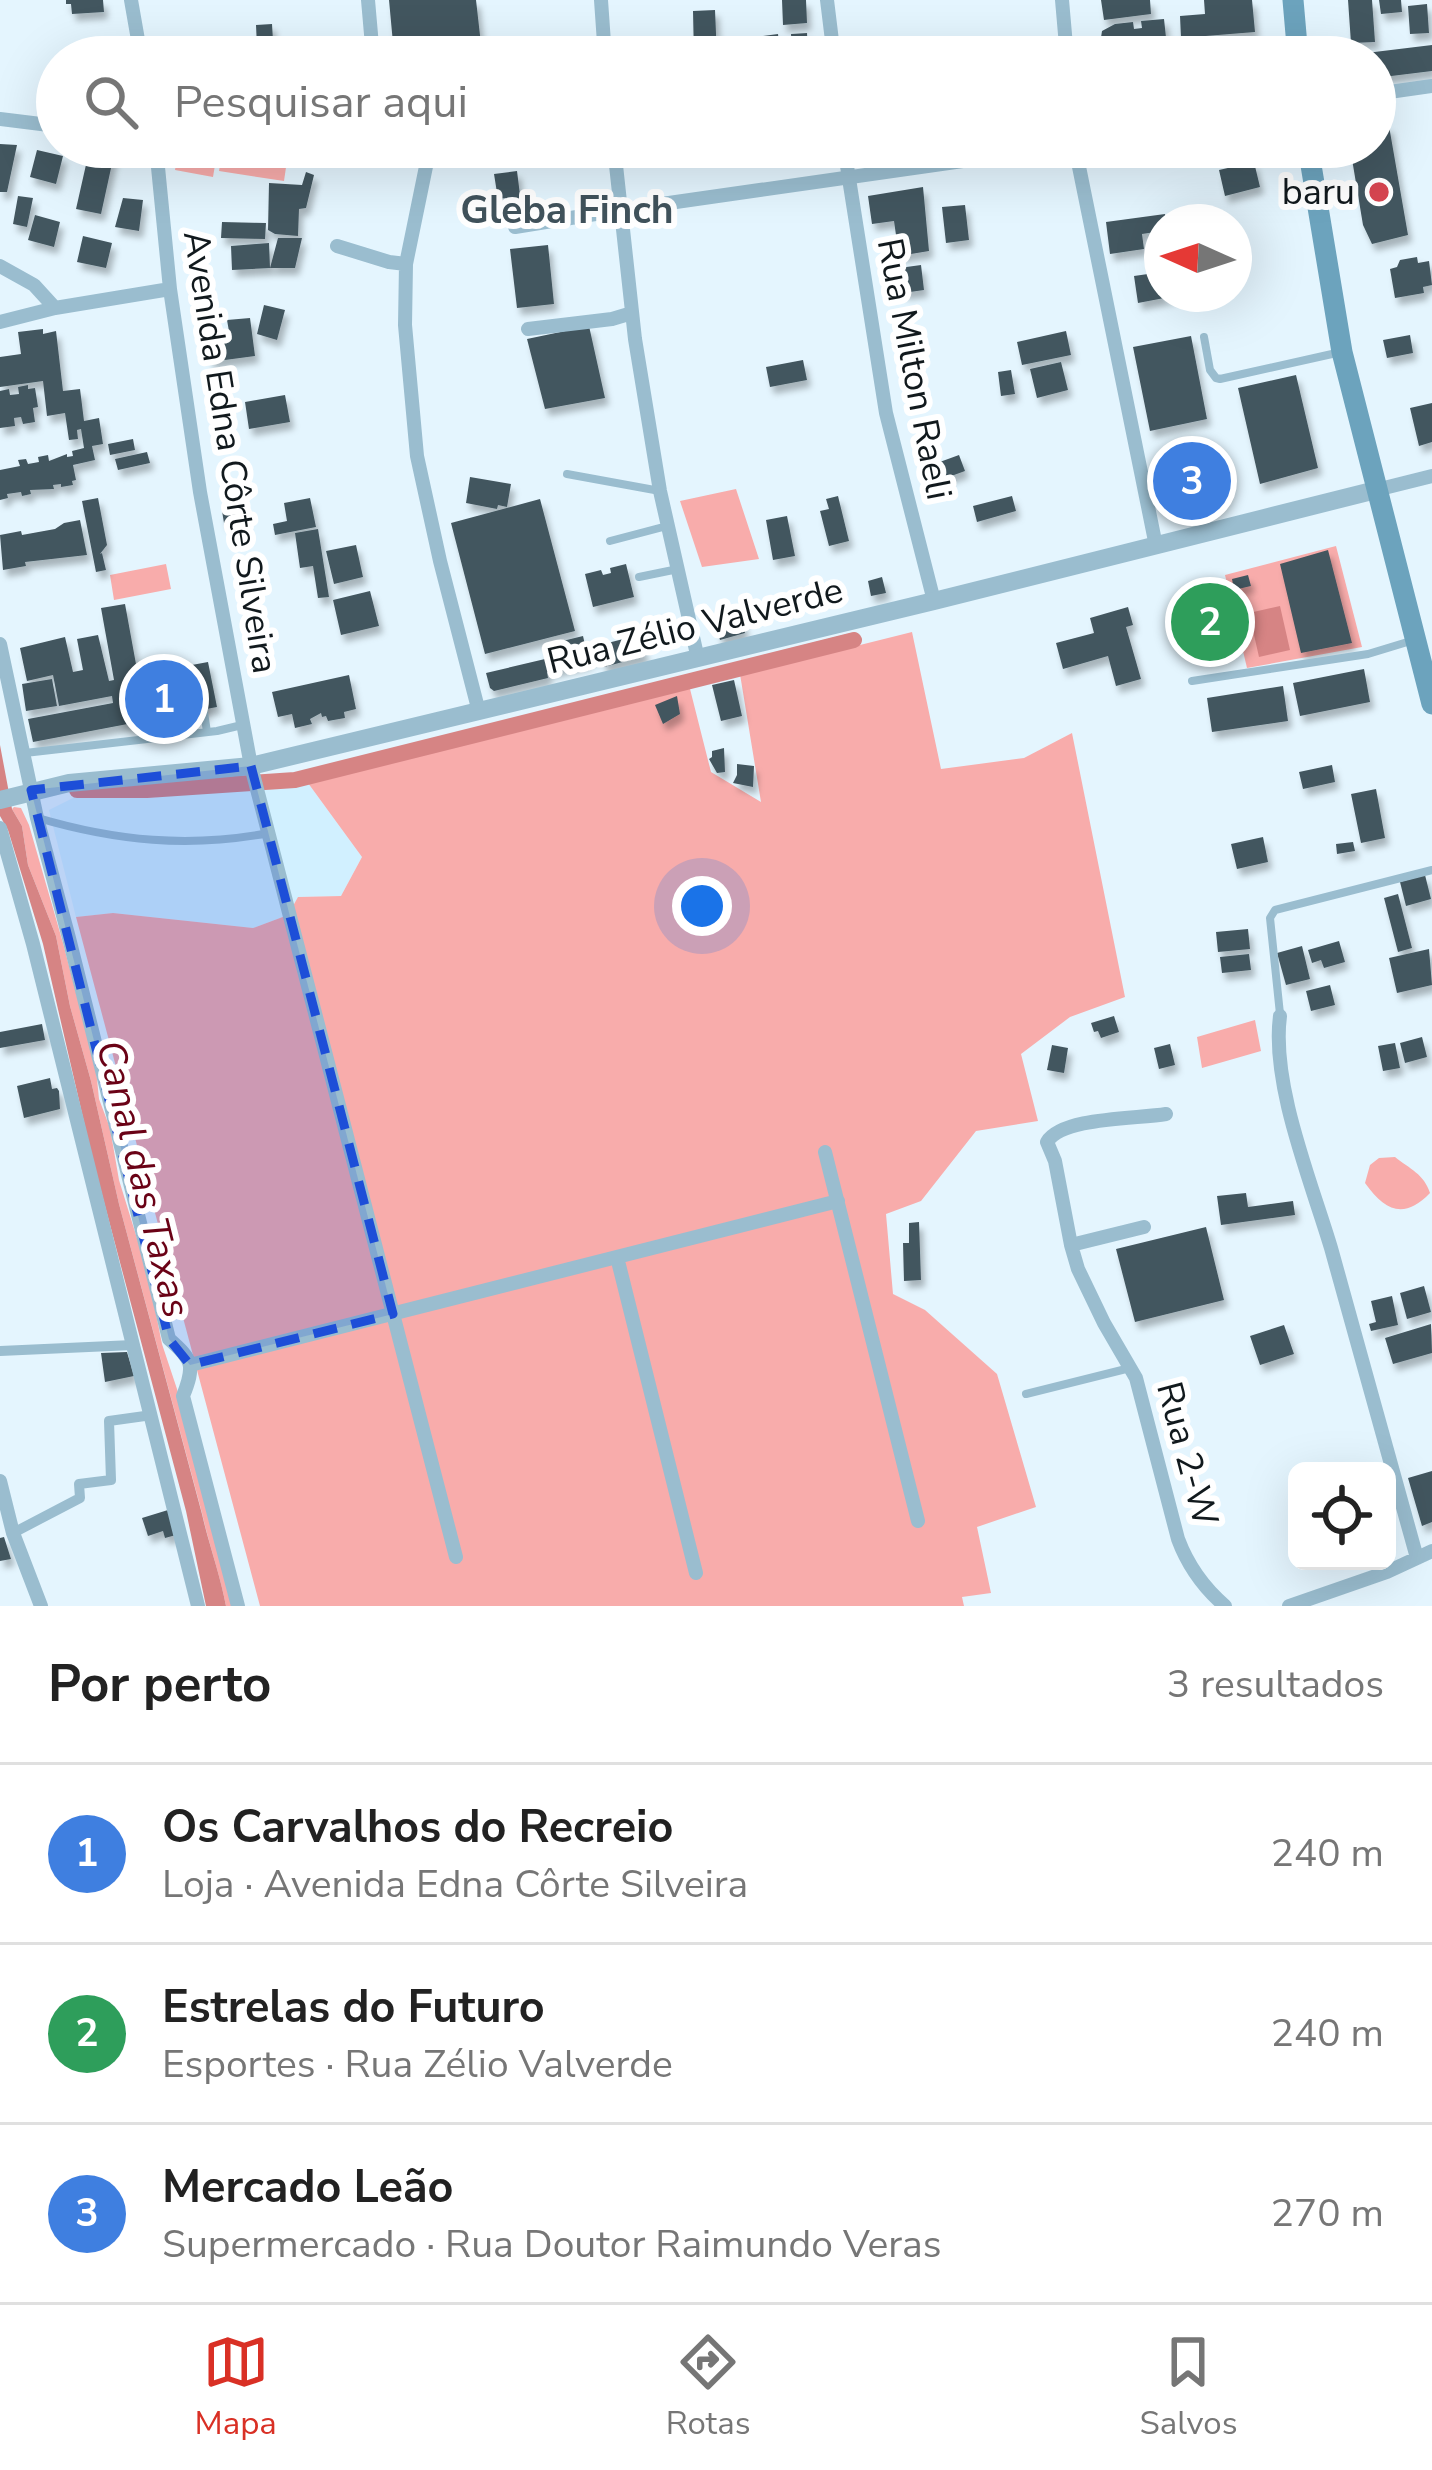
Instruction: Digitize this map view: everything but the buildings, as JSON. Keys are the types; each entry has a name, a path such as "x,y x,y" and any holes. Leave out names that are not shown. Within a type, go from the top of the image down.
{"main road":[{"path":"1293,0 1296,36"},
{"path":"1311,168 1342,352 1432,704"}],"street":[{"path":"131,0 137,36"},
{"path":"368,0 372,36"},
{"path":"601,0 603,36"},
{"path":"827,0 831,36"},
{"path":"1062,0 1065,36"},
{"path":"1396,91 1432,86"},
{"path":"0,119 36,123"},
{"name":"Avenida Edna Côrte Silveira","path":"158,168 170,289 200,492 251,766 456,1557"},
{"path":"426,168 406,264 405,325 417,456 479,712"},
{"path":"616,168 632,314 660,491 698,659"},
{"name":"Rua Milton Raeli","path":"846,168 886,412 934,601"},
{"path":"515,227 921,168"},
{"path":"1080,168 1156,546"},
{"path":"337,246 406,264"},
{"path":"0,266 34,285 55,308"},
{"path":"0,322 170,289"},
{"path":"528,329 632,314"},
{"path":"1376,490 1432,476"},
{"name":"Rua Zélio Valverde","path":"0,800 69,783 251,766 1376,490"},
{"path":"0,644 27,792 69,938 169,1339 188,1356 192,1373 183,1396 238,1606"},
{"path":"0,828 198,1606"},
{"path":"1280,1016 1279,1047 1302,1160 1417,1558"},
{"name":"Rua 2-W","path":"1166,1114 1074,1124 1051,1134 1047,1142 1078,1268 1141,1393 1178,1539 1198,1578 1225,1606"},
{"path":"825,1152 918,1521"},
{"path":"190,1365 838,1201"},
{"path":"1071,1245 1144,1227"},
{"path":"617,1257 696,1573"},
{"path":"0,1351 133,1345"},
{"path":"13,1533 80,1498 79,1484 111,1480 109,1420 152,1414"},
{"path":"0,1481 13,1533 41,1606"},
{"path":"1288,1606 1432,1551"}],"lane":[{"path":"1204,337 1210,370 1220,379 1342,352"},
{"path":"567,474 660,491"},
{"path":"610,541 668,525"},
{"path":"638,578 678,569"},
{"path":"1192,681 1368,654 1415,639"},
{"path":"204,712 207,732"},
{"path":"23,753 244,725"},
{"path":"37,818 111,837 152,841 213,841 269,833"},
{"path":"1280,1016 1270,918 1275,910 1432,870"},
{"path":"1026,1394 1131,1368"}],"highlighted area":[{"path":"251,766 393,1314 190,1365 169,1339 31,790"}],"shaded area":[{"path":"175,168 214,168 213,177"},
{"path":"220,168 286,168 284,181"},
{"path":"736,489 759,559 702,567 680,501"},
{"path":"1336,546 1362,647 1247,668 1225,575"},
{"path":"166,564 171,589 114,600 110,575"},
{"path":"1223,581 1240,653 1197,663 1179,592"},
{"path":"1280,606 1290,650 1259,657 1249,613"},
{"path":"855,632 860,645 912,632 941,769 1024,758 1072,733 1125,997 1070,1017 1021,1054 1038,1121 976,1131 921,1201 886,1214 893,1294 925,1310 997,1374 1036,1507 977,1527 991,1593 962,1597 964,1606 260,1606 76,917 113,913 253,928 288,915 298,897 341,896 362,857 308,783 689,685 711,772 761,802 738,662"},
{"path":"0,745 28,865 56,936 119,1204 226,1606 206,1606 43,944 0,816"},
{"path":"308,783 362,857 341,896 299,897 288,915 253,928 113,913 76,917 49,810 81,794 148,798"},
{"path":"14,807 21,808 29,825 63,943 119,1180 148,1274 232,1606 226,1606 119,1204 56,936 28,865"},
{"path":"1255,1020 1261,1051 1202,1068 1197,1037"},
{"path":"1395,1157 1420,1176 1430,1193 1412,1207 1388,1206 1365,1183 1370,1165 1379,1158"}],"waterway":[{"path":"77,790 295,780 854,640"}],"place":[{"name":"baru","path":"1379,192"},
{"name":"Mercado Leão","path":"1192,481"},
{"name":"Estrelas do Futuro","path":"1210,622"},
{"name":"Os Carvalhos do Recreio","path":"164,699"}],"district":[{"name":"Gleba Finch","path":"567,210"}],"water label":[{"name":"Canal das Taxas","path":"143,1179"}]}
